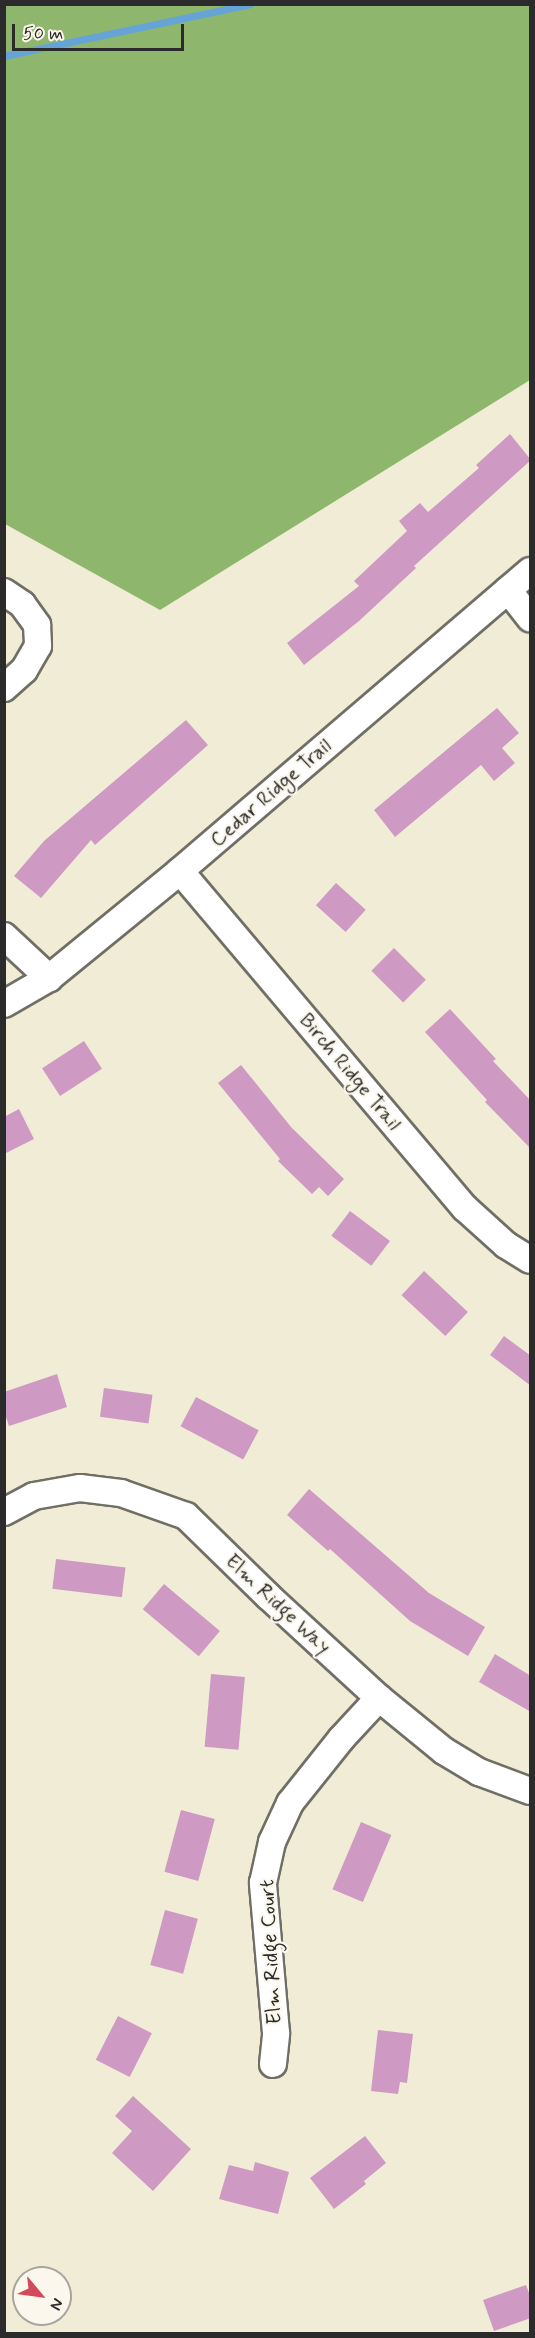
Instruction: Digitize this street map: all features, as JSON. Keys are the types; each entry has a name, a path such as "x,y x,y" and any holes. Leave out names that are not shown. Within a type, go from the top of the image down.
{"street":[{"name":"Cedar Ridge Trail","path":"4,1004 49,978 180,871 531,571"},
{"path":"508,590 531,618"},
{"path":"4,592 22,604 37,625 38,646 24,670 4,688"},
{"name":"Birch Ridge Trail","path":"180,871 465,1208 506,1245 531,1260"},
{"path":"4,936 49,978"},
{"name":"Elm Ridge Way","path":"4,1512 34,1496 80,1488 121,1493 186,1516 268,1596 379,1698 444,1751 479,1772 531,1791"},
{"name":"Elm Ridge Court","path":"273,2064 276,2032 263,1883 272,1842 290,1803 341,1738 379,1698"}],"green space":[{"path":"5,4 530,5 530,380 160,610 5,524"}],"building":[{"path":"510,434 531,460 414,566 416,568 359,621 304,665 287,643 359,586 354,581 407,531 399,521 420,503 428,512 479,468 476,465"},
{"path":"497,708 519,733 502,748 515,763 494,781 481,765 395,837 374,810"},
{"path":"186,720 208,745 95,845 91,840 41,898 14,876 44,841"},
{"path":"336,883 366,910 346,932 316,905"},
{"path":"394,948 426,980 403,1002 371,971"},
{"path":"450,1009 496,1059 493,1061 531,1101 531,1149 485,1102 487,1100 425,1032"},
{"path":"84,1041 102,1069 60,1096 42,1068"},
{"path":"241,1065 291,1127 344,1179 328,1196 319,1187 312,1194 278,1161 280,1159 218,1083"},
{"path":"19,1109 34,1139 4,1154 4,1117"},
{"path":"350,1211 390,1241 371,1266 331,1236"},
{"path":"424,1271 468,1312 445,1336 401,1295"},
{"path":"504,1336 531,1356 531,1386 490,1355"},
{"path":"57,1374 67,1407 9,1426 4,1411 4,1392"},
{"path":"104,1388 153,1395 148,1424 100,1417"},
{"path":"196,1397 259,1430 243,1459 181,1426"},
{"path":"309,1489 429,1593 485,1627 468,1656 410,1621 330,1549 328,1551 287,1515"},
{"path":"56,1559 125,1568 122,1597 52,1589"},
{"path":"164,1584 220,1631 199,1656 143,1609"},
{"path":"495,1654 531,1676 531,1712 479,1682"},
{"path":"211,1674 245,1677 239,1750 205,1747"},
{"path":"181,1810 215,1819 198,1881 164,1872"},
{"path":"361,1822 391,1835 363,1902 332,1889"},
{"path":"165,1910 198,1919 183,1974 150,1965"},
{"path":"118,2016 152,2033 130,2077 96,2060"},
{"path":"378,2030 413,2034 407,2083 400,2082 398,2094 371,2091"},
{"path":"133,2096 191,2149 153,2191 112,2153 132,2131 115,2116"},
{"path":"365,2136 386,2163 364,2181 366,2184 334,2209 310,2178"},
{"path":"255,2162 289,2172 278,2214 219,2199 229,2165 253,2171"},
{"path":"526,2285 531,2298 531,2318 494,2331 483,2300"}],"waterway":[{"path":"4,56 251,4"}]}
